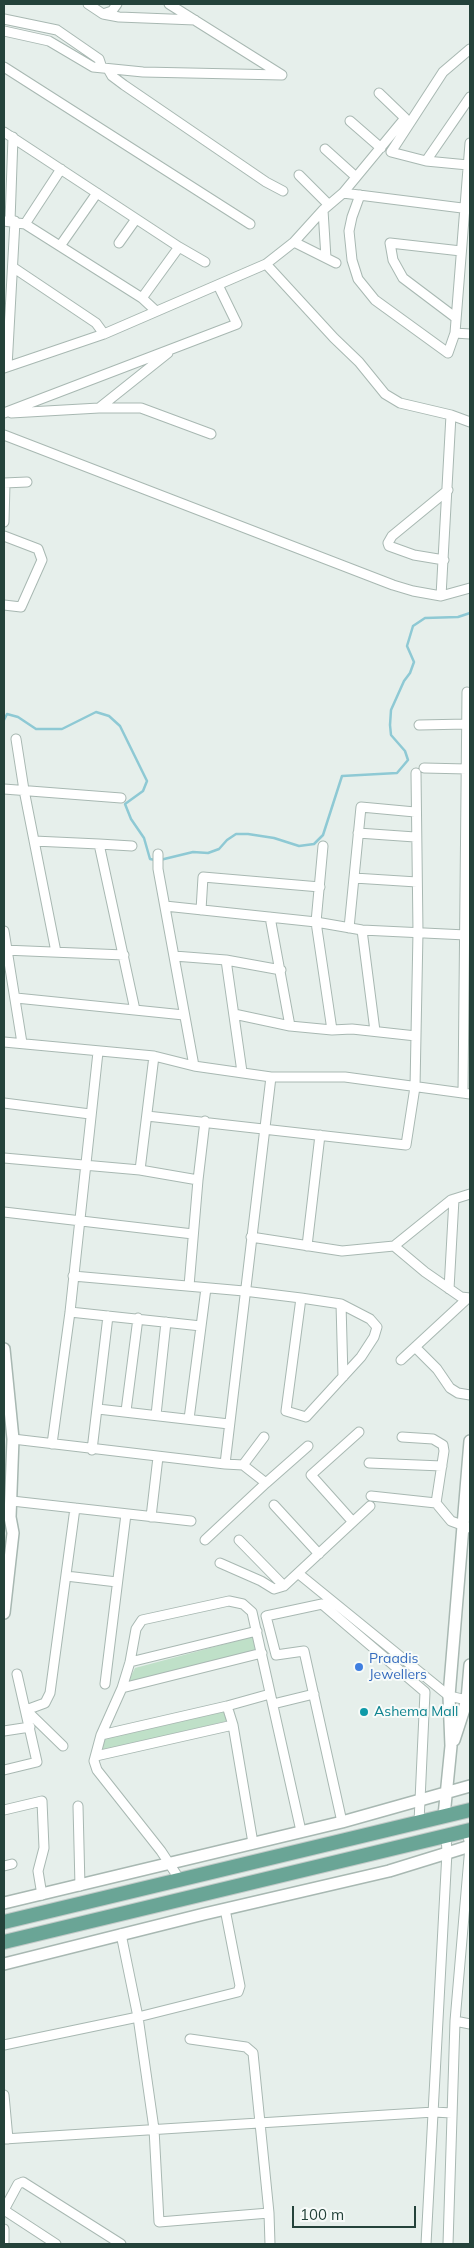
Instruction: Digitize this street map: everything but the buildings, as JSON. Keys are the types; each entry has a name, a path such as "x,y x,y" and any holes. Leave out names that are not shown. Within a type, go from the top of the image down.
{"main road":[{"path":"4,1922 470,1810"},
{"path":"4,1942 469,1831"}],"street":[{"path":"88,4 104,14 125,17 195,20"},
{"path":"104,14 112,11 117,4"},
{"path":"4,31 49,40 93,67 105,69 282,75 169,4"},
{"path":"4,19 57,30 100,58 105,69 124,85 266,182 283,191"},
{"path":"19,34 21,22"},
{"path":"468,165 426,161 391,152 443,72 470,50"},
{"path":"4,67 250,224"},
{"path":"124,85 130,70"},
{"path":"14,137 10,221 14,268 6,368 104,334 266,264 294,242 326,207 343,193 355,176 405,118 379,93"},
{"path":"426,161 470,97"},
{"path":"350,121 381,148"},
{"path":"4,132 179,247 205,262"},
{"path":"360,195 349,231 352,260 358,279 375,300 448,353 455,333 461,251 467,209 470,143"},
{"path":"325,149 355,176"},
{"path":"26,224 61,169"},
{"path":"299,175 326,207 326,258"},
{"path":"60,246 97,193"},
{"path":"343,193 467,209"},
{"path":"119,243 136,219"},
{"path":"10,221 26,224 142,298 156,311"},
{"path":"294,242 336,263"},
{"path":"456,318 403,278 393,260 390,243 461,251"},
{"path":"142,298 179,247"},
{"path":"266,264 334,338 359,362 385,394 400,403 452,415 470,422"},
{"path":"14,268 96,322 104,334"},
{"path":"4,413 237,324 218,285"},
{"path":"455,333 470,334"},
{"path":"99,408 174,348"},
{"path":"4,413 99,408 141,408 211,434"},
{"path":"441,596 452,415"},
{"path":"4,435 413,592 441,596 470,588"},
{"path":"4,522 4,483 27,482"},
{"path":"444,560 414,555 389,546 388,543 392,536 448,490"},
{"path":"4,536 38,549 42,560 21,607 4,605"},
{"path":"4,1042 154,1056 194,1066 271,1077 345,1077 467,1094 467,692"},
{"path":"419,724 467,724"},
{"path":"16,740 56,952"},
{"path":"147,1116 406,1145 415,1087 418,932 415,837 420,770 467,769"},
{"path":"4,789 121,798"},
{"path":"349,928 361,807 416,812"},
{"path":"358,833 415,837"},
{"path":"34,841 132,846"},
{"path":"99,844 135,1010"},
{"path":"323,846 316,922 332,1030"},
{"path":"158,854 158,869 194,1066"},
{"path":"201,910 203,877 320,886"},
{"path":"354,878 417,882"},
{"path":"165,906 316,922 362,930 466,936"},
{"path":"270,917 290,1026"},
{"path":"362,930 375,1031"},
{"path":"4,931 22,1043"},
{"path":"6,950 124,955"},
{"path":"174,956 226,960 281,970"},
{"path":"226,960 242,1072"},
{"path":"16,998 184,1015"},
{"path":"234,1014 290,1026 332,1030 352,1029 416,1036"},
{"path":"52,1444 70,1312 98,1052"},
{"path":"140,1170 154,1056"},
{"path":"225,1464 244,1291 271,1077"},
{"path":"4,1103 90,1114"},
{"path":"189,1286 205,1121"},
{"path":"307,1246 320,1135"},
{"path":"4,1158 140,1170 198,1180"},
{"path":"251,1238 342,1251 394,1246 454,1198 470,1194"},
{"path":"449,1289 454,1198"},
{"path":"4,1212 193,1234"},
{"path":"394,1246 449,1289 461,1297 469,1298"},
{"path":"73,1276 301,1298 340,1304 370,1319 377,1327 374,1337 362,1357 306,1417 286,1411 301,1298"},
{"path":"189,1419 206,1288"},
{"path":"401,1360 469,1298"},
{"path":"340,1304 342,1377"},
{"path":"70,1312 201,1326"},
{"path":"92,1450 108,1316"},
{"path":"126,1411 138,1318"},
{"path":"156,1415 166,1322"},
{"path":"415,1346 437,1369 450,1388 458,1393 470,1395"},
{"path":"4,1349 14,1439 12,1501 4,1531"},
{"path":"98,1409 229,1424"},
{"path":"353,1522 311,1475 359,1432"},
{"path":"243,1465 264,1437"},
{"path":"402,1437 433,1439 440,1442 444,1451 436,1503"},
{"path":"14,1439 92,1450 243,1465 266,1484"},
{"path":"444,1816 452,1746 449,1696 467,1526 470,1441"},
{"path":"205,1540 308,1446"},
{"path":"151,1516 158,1457"},
{"path":"369,1463 442,1466"},
{"path":"12,1501 191,1521"},
{"path":"220,1563 261,1581 274,1589 284,1586 353,1522 370,1501 436,1503 451,1521 467,1526"},
{"path":"274,1505 319,1554"},
{"path":"26,1710 45,1703 50,1693 75,1508"},
{"path":"105,1684 126,1514"},
{"path":"4,1613 13,1533 8,1516"},
{"path":"239,1540 284,1586"},
{"path":"299,1574 449,1696 468,1702"},
{"path":"66,1576 117,1582"},
{"path":"180,1880 170,1863 96,1770 94,1761 101,1735 122,1688 130,1662 136,1629 142,1620 229,1602 243,1604 252,1612 301,1831"},
{"path":"342,1822 304,1651 276,1655 266,1616 322,1604 425,1692 419,1822"},
{"path":"130,1662 257,1631"},
{"path":"122,1688 262,1653"},
{"path":"452,1746 468,1702 470,1665"},
{"path":"4,1770 37,1762 16,1674"},
{"path":"101,1735 227,1706 270,1694"},
{"path":"273,1704 314,1694"},
{"path":"227,1706 233,1724 253,1843"},
{"path":"26,1710 63,1746"},
{"path":"96,1756 233,1724"},
{"path":"4,1731 30,1727"},
{"path":"4,1903 342,1822 470,1786"},
{"path":"4,1810 42,1801 44,1848 38,1871 42,1895"},
{"path":"78,1806 80,1886"},
{"path":"448,2244 455,2021 470,1846 469,1831"},
{"path":"426,2244 447,1852 446,1837"},
{"path":"4,1964 389,1871 470,1846"},
{"path":"4,2045 138,2017 240,1990 226,1909"},
{"path":"122,1934 138,2017 154,2129 159,2222 269,2213"},
{"path":"455,2021 470,2024"},
{"path":"190,2039 250,2049 253,2053 261,2123 270,2244"},
{"path":"4,2095 6,2139 434,2112 452,2113"},
{"path":"56,2244 4,2210 18,2184 23,2182 122,2244"},
{"path":"4,2229 4,2244"}],"green space":[{"path":"255,1636 258,1650 127,1684 135,1668"},
{"path":"223,1710 227,1721 100,1751 103,1738"}],"waterway":[{"path":"160,860 193,852 208,853 219,849 236,834 274,838 299,846 314,844 323,835 342,776 397,773 408,760 405,751 391,735 390,725 391,710 414,662 407,646 413,626 425,618 458,617 470,613"},
{"path":"4,720 7,714 18,717 36,729 62,729 96,712 109,716 120,726 147,781 143,791 125,804 131,819 144,838 150,859 155,860"}],"place":[{"name":"Praadis Jewellers","path":"359,1667"},
{"name":"Ashema Mall","path":"364,1712"}]}
